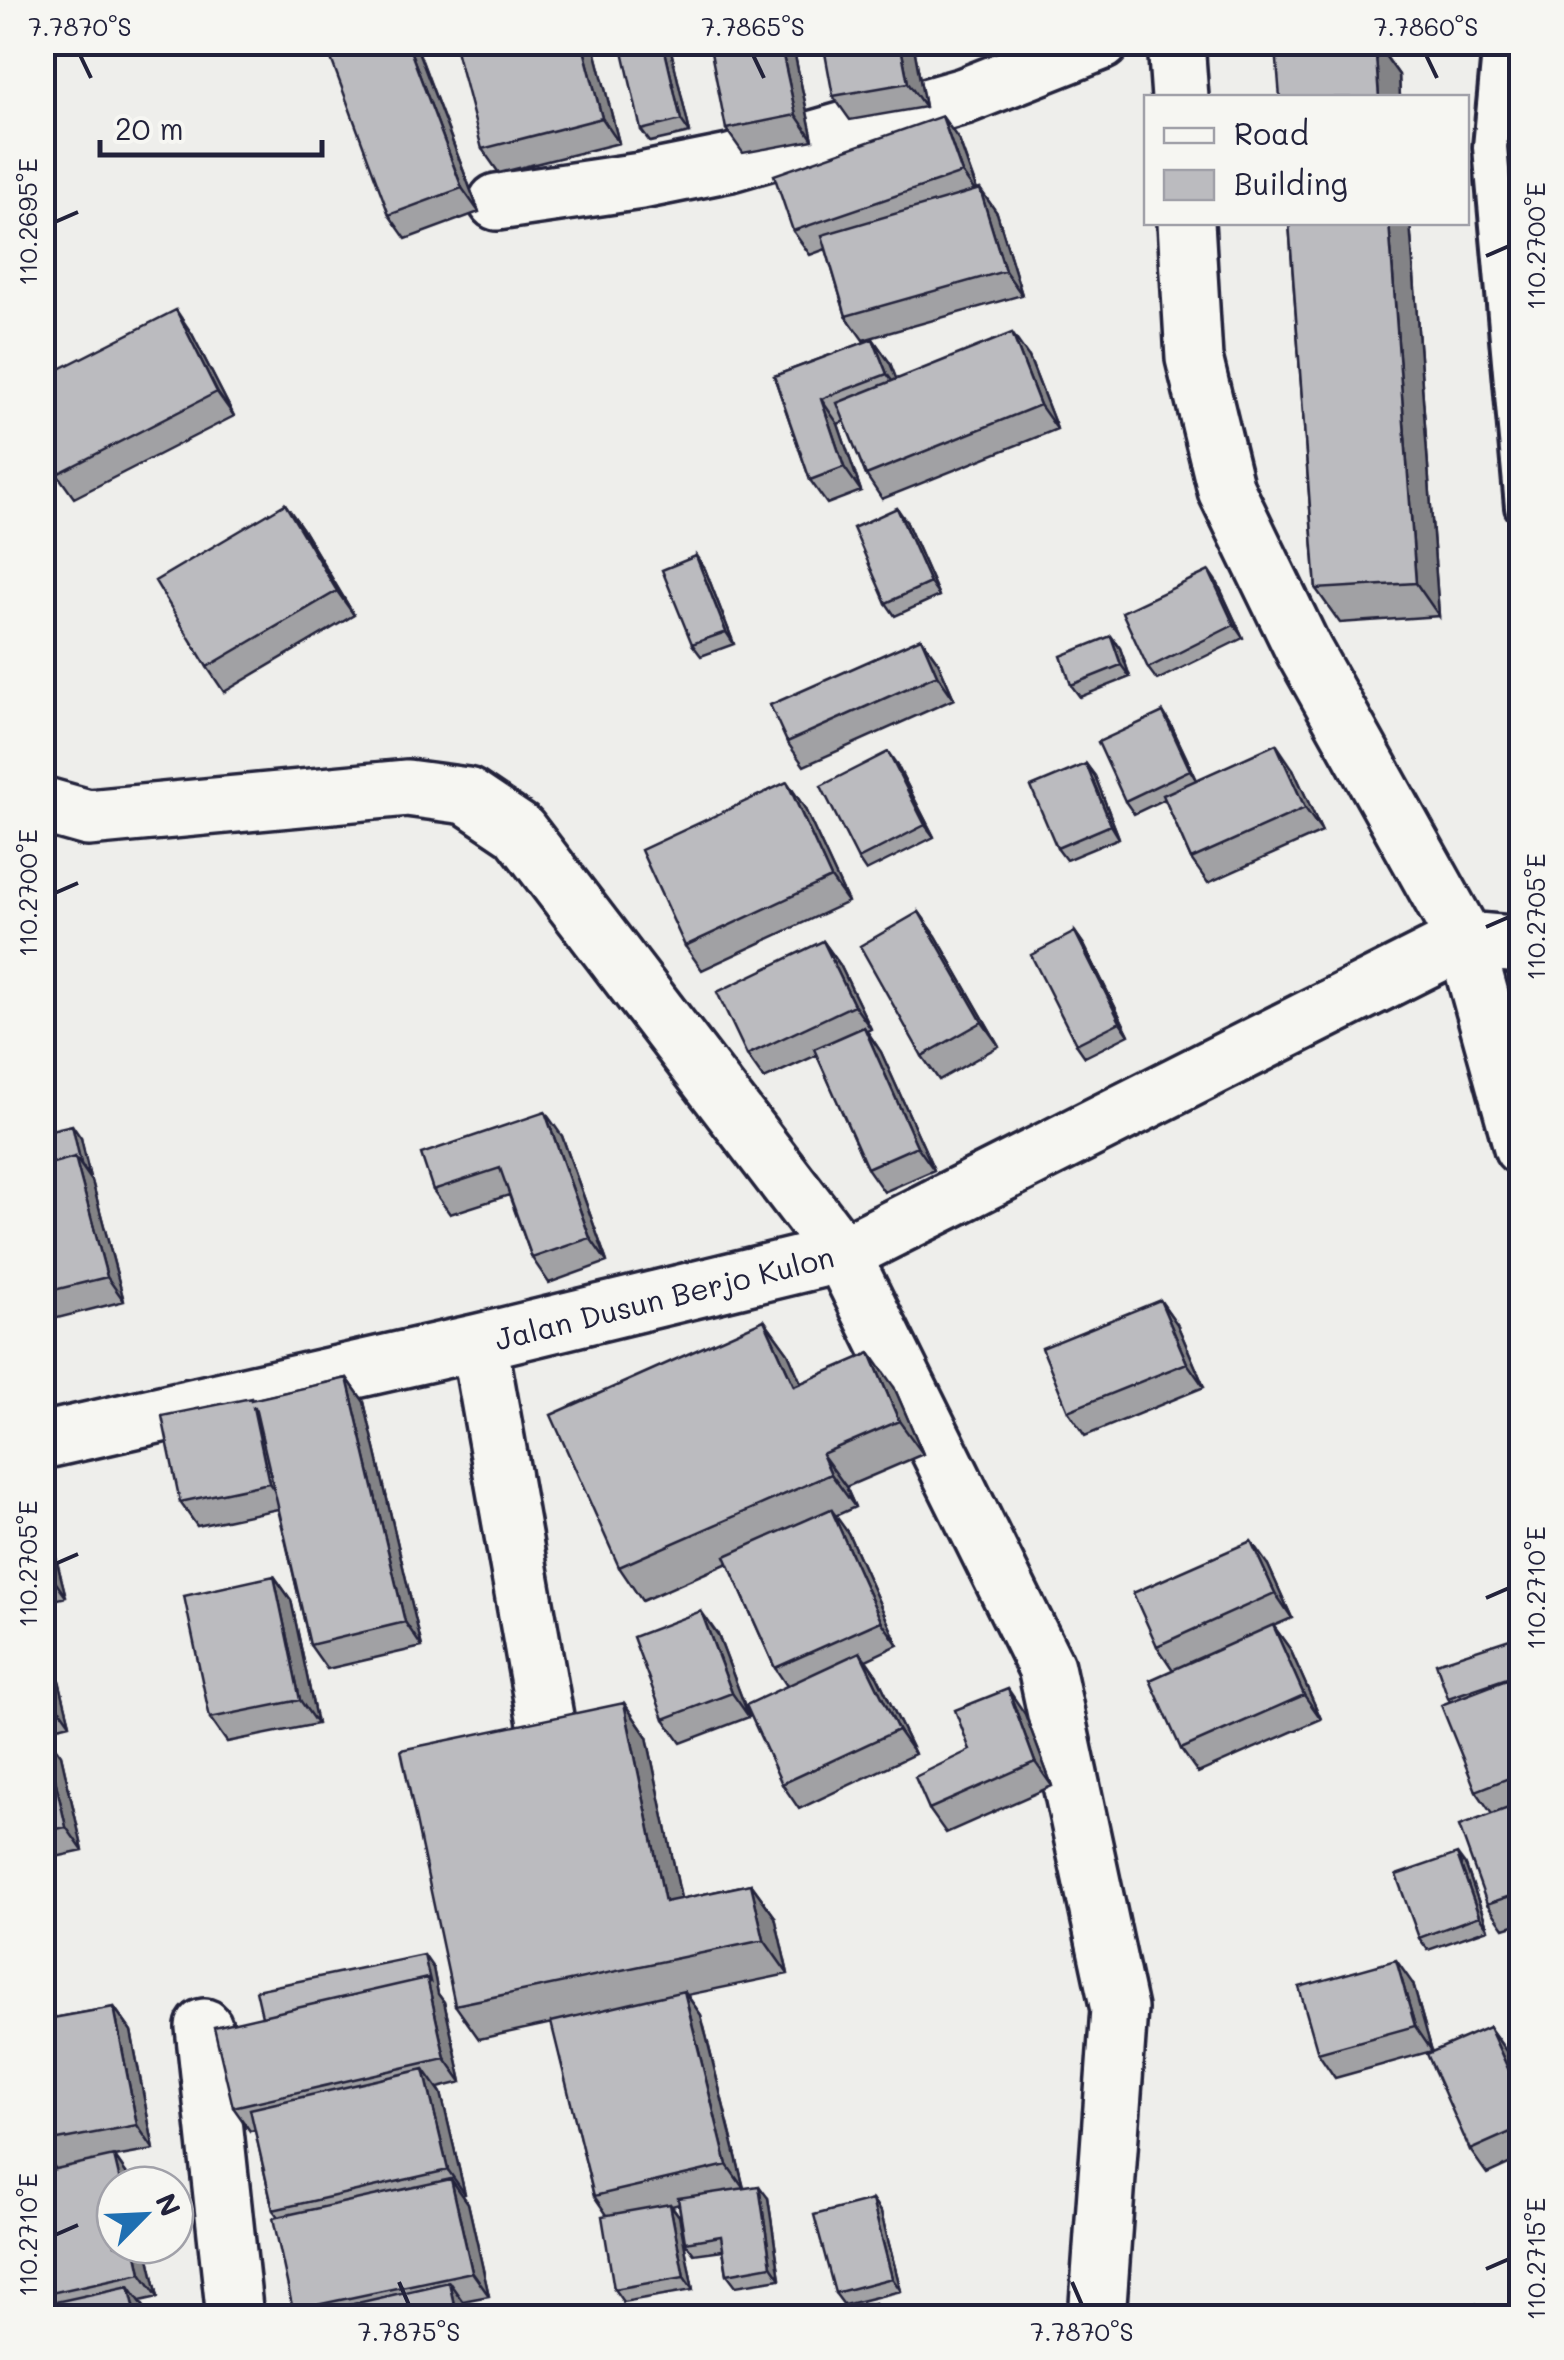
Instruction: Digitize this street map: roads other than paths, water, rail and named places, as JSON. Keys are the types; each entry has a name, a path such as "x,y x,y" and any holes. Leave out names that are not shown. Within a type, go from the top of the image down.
{"street":[{"path":"497,202 641,181 730,163 964,96 1101,42"},
{"path":"1176,42 1180,95"},
{"path":"1186,225 1194,358 1226,490 1304,651 1465,940 1522,1146"},
{"path":"42,804 88,818 406,788 467,796 519,832 842,1254 1046,1667 1118,2009 1097,2318"},
{"path":"1465,940 1522,945"},
{"name":"Jalan Dusun Berjo Kulon","path":"42,1441 842,1254 1465,940"},
{"path":"478,1342 547,1728"},
{"path":"204,2026 235,2318"}],"lane":[{"path":"1500,42 1490,147 1522,506"}]}
